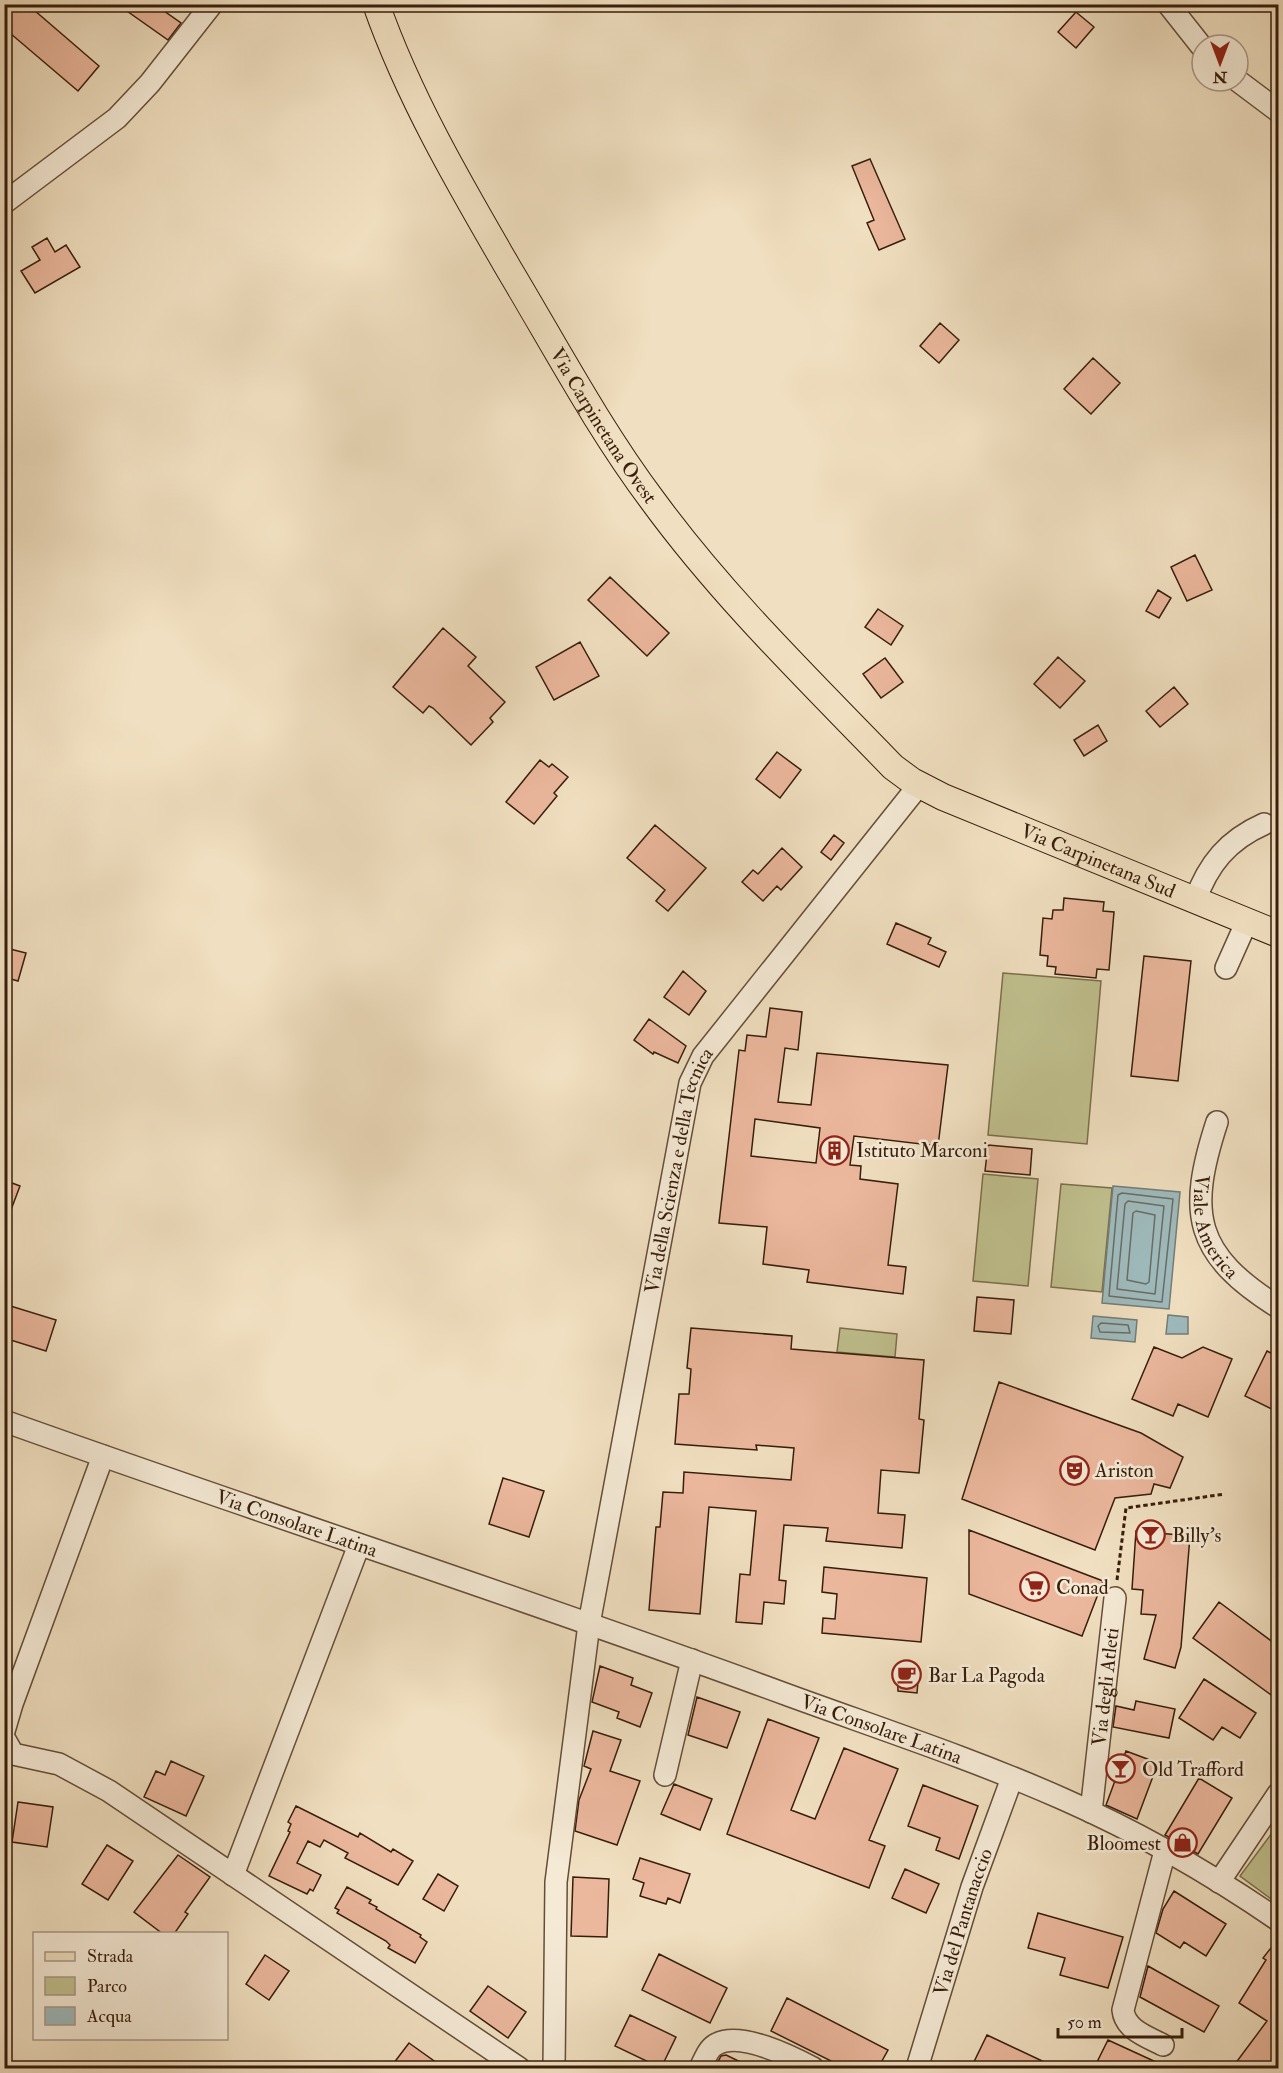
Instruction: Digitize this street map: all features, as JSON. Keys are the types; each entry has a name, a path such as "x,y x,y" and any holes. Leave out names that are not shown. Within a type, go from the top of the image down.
{"main road":[{"name":"Via Carpinetana Ovest","path":"376,4 418,104 459,182 631,471 695,556 753,623 893,767 919,786"},
{"name":"Via Carpinetana Sud","path":"919,786 1278,934"}],"street":[{"path":"4,202 117,118 154,78 212,4"},
{"path":"1168,4 1191,33"},
{"path":"1250,90 1278,111"},
{"name":"Via della Scienza e della Tecnica","path":"589,1624 686,1096 698,1063 919,786"},
{"path":"1195,901 1215,859 1234,841 1264,824"},
{"path":"1226,968 1247,921"},
{"name":"Viale America","path":"1217,1122 1201,1188 1204,1231 1210,1247 1232,1273 1278,1306"},
{"name":"Via Consolare Latina","path":"4,1420 700,1662 1012,1778 1091,1812 1166,1851 1220,1882 1278,1920"},
{"path":"4,1731 103,1456"},
{"path":"232,1875 359,1545"},
{"name":"Via degli Atleti","path":"1091,1812 1115,1598"},
{"path":"554,2068 556,1882 589,1624"},
{"path":"665,1775 700,1662"},
{"path":"4,1738 13,1754 46,1760 80,1774 519,2068"},
{"name":"Via del Pantanaccio","path":"917,2068 972,1887 1012,1778"},
{"path":"1220,1882 1278,1794"},
{"path":"1163,2045 1131,2026 1125,2019 1123,2010 1166,1851"},
{"path":"700,2068 712,2047 723,2042 772,2048 813,2068"}],"path":[{"path":"1115,1598 1126,1508 1225,1494"}],"green space":[{"path":"1003,973 1101,981 1087,1144 988,1135"},
{"path":"983,1174 1038,1179 1028,1286 973,1281"},
{"path":"1061,1184 1112,1188 1102,1292 1051,1287"},
{"path":"840,1328 897,1334 895,1357 837,1352"},
{"path":"1278,1825 1278,1904 1240,1876"}],"water":[{"path":"1113,1186 1180,1192 1169,1309 1102,1303"},
{"path":"1168,1315 1188,1317 1188,1334 1166,1334"},
{"path":"1093,1316 1137,1320 1135,1342 1091,1338"}],"building":[{"path":"12,4 27,4 99,66 78,91 4,28 4,13"},
{"path":"117,4 154,4 181,23 168,40"},
{"path":"1076,12 1094,27 1076,48 1058,32"},
{"path":"870,159 905,239 879,250 867,223 874,220 852,166"},
{"path":"47,238 55,252 66,245 80,267 35,293 21,271 40,260 32,247"},
{"path":"940,323 959,340 939,363 920,346"},
{"path":"1093,358 1120,383 1091,414 1064,389"},
{"path":"1195,555 1212,590 1187,601 1171,567"},
{"path":"610,577 669,633 647,656 588,600"},
{"path":"1158,590 1171,598 1159,618 1146,611"},
{"path":"878,609 903,626 891,645 865,627"},
{"path":"443,628 476,657 468,666 505,702 490,718 493,722 471,745 433,708 429,706 423,713 393,687"},
{"path":"580,642 599,676 554,700 536,667"},
{"path":"1058,657 1085,681 1060,708 1034,684"},
{"path":"885,658 903,682 881,698 863,674"},
{"path":"1174,687 1188,704 1160,727 1146,711"},
{"path":"1098,725 1107,741 1084,756 1074,740"},
{"path":"777,752 801,770 780,798 756,779"},
{"path":"540,760 549,767 552,764 568,777 554,793 557,796 534,824 506,802"},
{"path":"655,825 706,868 668,911 656,901 665,890 627,858"},
{"path":"834,835 844,843 831,860 821,852"},
{"path":"782,848 802,867 781,890 777,886 763,901 742,882 753,870 758,874"},
{"path":"1064,898 1104,902 1103,911 1114,912 1109,970 1097,969 1096,978 1055,974 1056,967 1047,966 1048,956 1040,955 1043,918 1052,919 1053,910 1063,910"},
{"path":"896,923 931,938 928,944 946,952 939,967 887,944"},
{"path":"10,949 26,953 18,981 4,977"},
{"path":"1144,956 1191,961 1178,1081 1131,1076"},
{"path":"683,971 706,991 689,1015 664,997"},
{"name":"Istituto Marconi","path":"770,1008 802,1012 798,1050 785,1048 778,1102 811,1105 817,1053 948,1065 938,1146 854,1136 850,1165 861,1166 860,1179 898,1184 888,1265 906,1267 903,1294 807,1282 809,1270 763,1264 767,1227 719,1223 739,1050 745,1051 747,1035 766,1037","holes":["755,1119 820,1128 816,1163 751,1156"]},
{"path":"649,1019 686,1046 678,1063 654,1052 653,1054 634,1040"},
{"path":"988,1145 1032,1149 1030,1175 985,1171"},
{"path":"4,1180 20,1186 6,1223 4,1223"},
{"path":"977,1297 1014,1300 1011,1334 974,1331"},
{"path":"4,1304 56,1320 46,1351 4,1338"},
{"path":"691,1328 792,1336 791,1349 924,1360 919,1419 924,1420 919,1473 881,1470 878,1513 905,1515 902,1548 826,1541 828,1528 784,1525 779,1580 786,1581 784,1604 764,1602 762,1624 736,1622 740,1574 750,1575 756,1511 709,1507 700,1614 649,1610 656,1527 660,1527 663,1492 683,1493 684,1472 791,1480 794,1448 756,1445 757,1450 675,1444 679,1394 689,1394 691,1369 687,1368"},
{"path":"1154,1347 1182,1358 1203,1347 1232,1359 1208,1417 1178,1404 1173,1416 1132,1399"},
{"path":"1267,1351 1278,1357 1278,1412 1245,1396"},
{"name":"Ariston","path":"999,1382 1141,1433 1183,1457 1170,1488 1154,1484 1151,1494 1115,1498 1095,1550 962,1499"},
{"path":"503,1478 544,1491 529,1537 489,1524"},
{"name":"Conad","path":"969,1530 1103,1581 1082,1636 969,1594"},
{"path":"1136,1531 1190,1536 1181,1647 1175,1668 1144,1659 1156,1615 1141,1614 1143,1590 1132,1589"},
{"path":"824,1567 927,1578 921,1642 822,1633 823,1618 835,1619 837,1594 822,1592"},
{"path":"1219,1602 1278,1646 1278,1700 1193,1638"},
{"path":"600,1666 633,1678 631,1685 652,1693 640,1727 617,1718 619,1712 592,1702"},
{"name":"Bar La Pagoda","path":"897,1668 919,1669 917,1693 898,1691"},
{"path":"1204,1679 1256,1713 1240,1738 1222,1727 1213,1740 1179,1718"},
{"path":"697,1697 740,1712 727,1748 688,1735"},
{"path":"1136,1701 1175,1709 1169,1738 1113,1727 1116,1706 1134,1710"},
{"path":"768,1719 819,1738 791,1810 815,1819 844,1748 898,1769 869,1840 885,1846 869,1888 727,1834"},
{"path":"593,1731 621,1740 610,1771 640,1781 617,1845 575,1831 579,1800 591,1769 584,1766"},
{"path":"1126,1751 1158,1763 1137,1819 1106,1805"},
{"path":"171,1761 204,1776 186,1816 144,1797 156,1771 165,1775"},
{"path":"1199,1778 1232,1798 1198,1854 1165,1835"},
{"path":"674,1784 712,1799 700,1830 661,1814"},
{"path":"923,1785 978,1806 959,1859 936,1850 940,1838 908,1826"},
{"path":"18,1802 53,1807 47,1847 12,1842"},
{"path":"296,1806 358,1837 360,1833 391,1852 393,1849 413,1861 398,1885 345,1858 348,1853 324,1840 320,1847 308,1841 297,1863 321,1875 313,1891 310,1889 307,1894 269,1876 290,1832 288,1831 291,1824 288,1822"},
{"path":"107,1845 133,1861 108,1900 82,1884"},
{"path":"178,1855 210,1877 185,1912 188,1914 175,1932 160,1932 134,1912"},
{"path":"640,1858 690,1874 680,1903 668,1898 666,1904 640,1896 644,1883 633,1879"},
{"path":"905,1869 939,1884 926,1913 892,1898"},
{"path":"438,1874 458,1886 444,1911 423,1899"},
{"path":"573,1877 609,1879 607,1937 571,1936"},
{"path":"347,1887 371,1900 369,1903 377,1907 376,1909 421,1935 420,1937 427,1942 415,1963 388,1948 390,1945 386,1941 337,1913 339,1910 335,1908"},
{"path":"1174,1891 1226,1924 1206,1956 1184,1942 1180,1948 1156,1933 1163,1909"},
{"path":"1038,1913 1123,1937 1108,1988 1060,1975 1065,1958 1028,1948"},
{"path":"1278,1939 1278,2053 1268,2068 1232,2068 1267,2021 1239,2003 1266,1960 1263,1958"},
{"path":"659,1954 727,1988 710,2023 642,1990"},
{"path":"265,1955 289,1971 269,2000 246,1984"},
{"path":"1148,1966 1219,2006 1204,2032 1140,1997"},
{"path":"488,1986 526,2012 508,2038 470,2011"},
{"path":"787,1998 888,2050 878,2068 845,2068 771,2031"},
{"path":"630,2015 676,2037 661,2068 615,2046"},
{"path":"987,2035 1057,2068 971,2068"},
{"path":"1108,2040 1169,2068 1094,2068"},
{"path":"409,2043 444,2068 390,2068"},
{"path":"726,2055 753,2068 715,2068 721,2056"}],"place":[{"name":"Istituto Marconi","path":"835,1150"},
{"name":"Ariston","path":"1074,1470"},
{"name":"Billy's","path":"1151,1535"},
{"name":"Conad","path":"1035,1587"},
{"name":"Bar La Pagoda","path":"907,1675"},
{"name":"Old Trafford","path":"1121,1769"},
{"name":"Bloomest","path":"1182,1843"}]}
